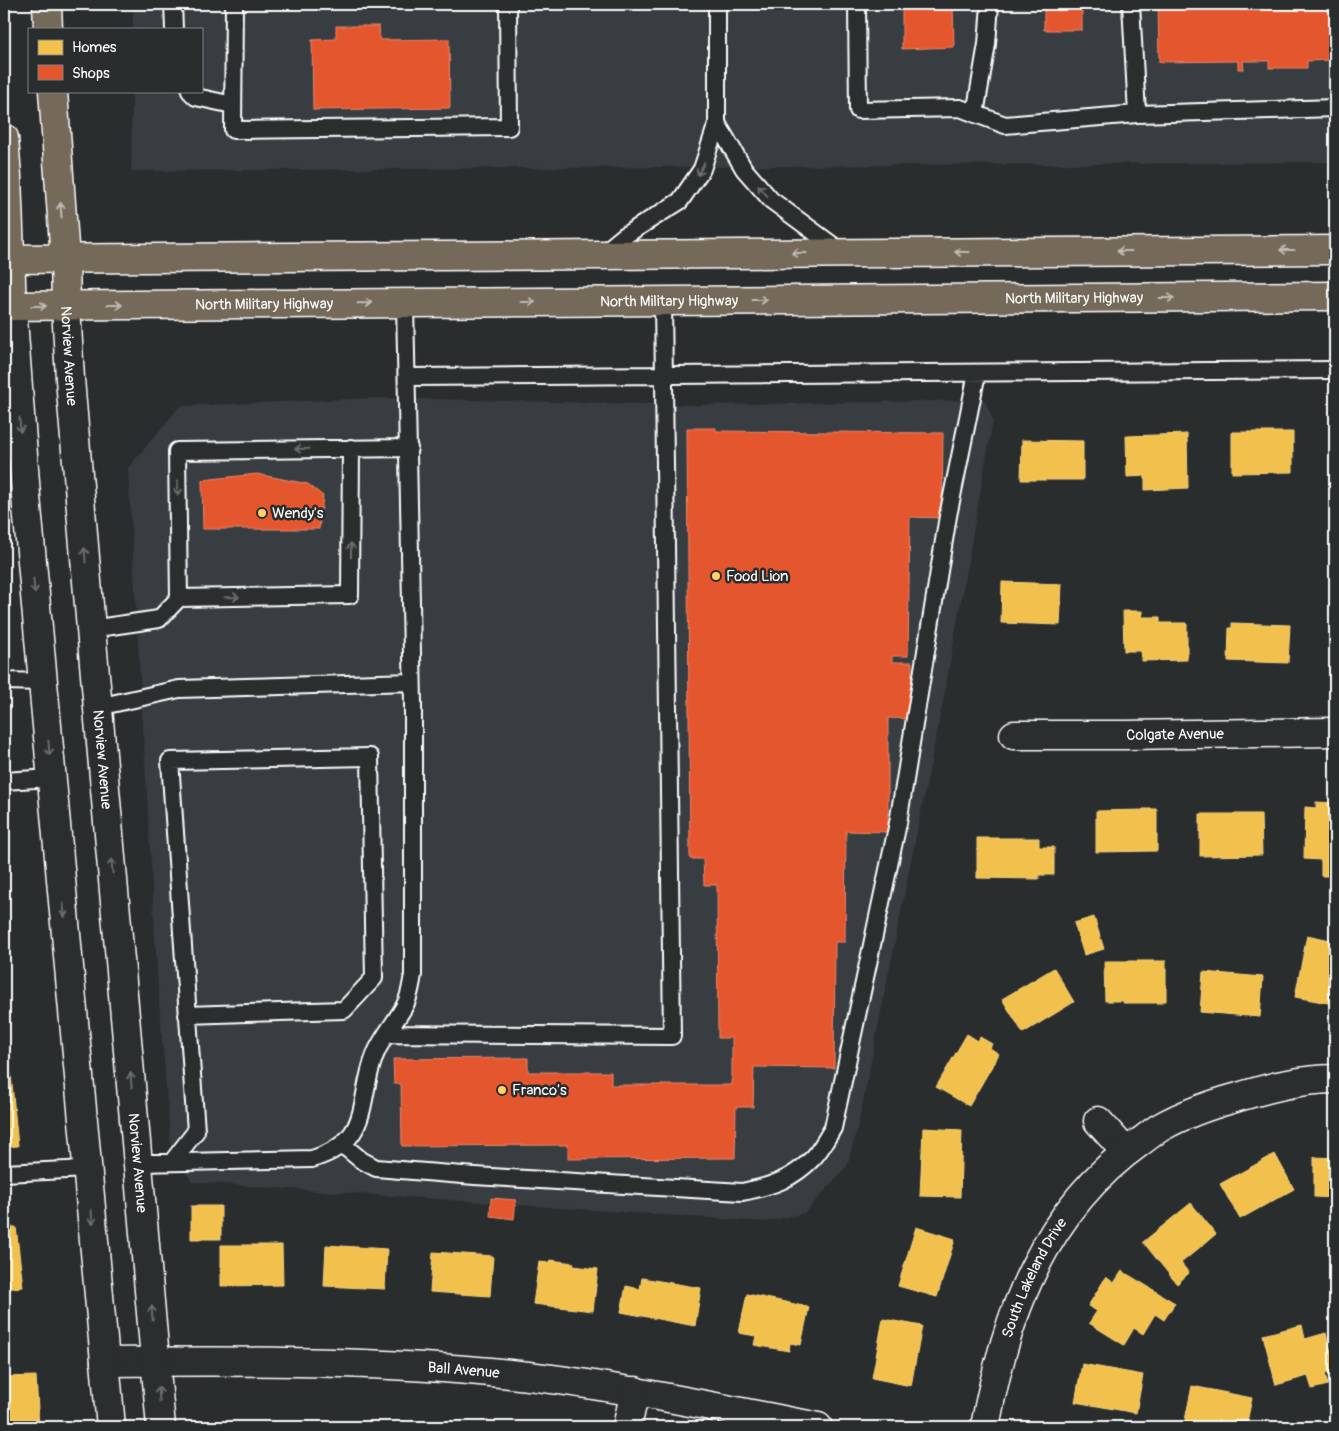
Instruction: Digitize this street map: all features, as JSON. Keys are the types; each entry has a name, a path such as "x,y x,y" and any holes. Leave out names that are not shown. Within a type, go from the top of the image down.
{"main road":[{"path":"46,4 48,28"},
{"name":"Norview Avenue","path":"53,92 65,259 70,379 157,1361 161,1427"},
{"path":"4,138 7,176 8,306 111,1427"},
{"path":"7,259 1335,250"},
{"name":"North Military Highway","path":"8,306 1335,296"},
{"name":"Colgate Avenue","path":"1014,735 1125,736 1335,732"},
{"name":"South Lakeland Drive","path":"985,1427 990,1400 1006,1342 1025,1286 1047,1242 1068,1210 1100,1174 1126,1152 1161,1127 1214,1104 1269,1088 1335,1079"},
{"path":"1098,1121 1126,1152"},
{"name":"Ball Avenue","path":"105,1362 363,1364 491,1372 635,1391 818,1427"},
{"path":"627,1427 635,1391"}],"lane":[{"path":"173,4 174,28"},
{"path":"234,4 233,130 509,127 508,4"},
{"path":"602,254 624,236 680,201 702,170 717,123 717,4"},
{"path":"857,4 858,110 960,108 1005,125 1137,114 1335,108"},
{"path":"975,114 987,44 990,4"},
{"path":"1132,4 1137,114"},
{"path":"191,92 196,97 233,105"},
{"path":"717,123 744,169 771,200 843,253"},
{"path":"387,1034 672,1036 663,301"},
{"path":"139,1163 312,1159 325,1155 342,1145 352,1134 362,1114 366,1084 376,1053 406,1003 413,975 412,682 405,303"},
{"path":"407,378 1335,370"},
{"path":"342,1145 361,1160 376,1168 475,1176 742,1192 769,1187 794,1174 815,1156 833,1128 898,822 948,516 977,373"},
{"path":"91,629 159,619 180,598 350,595 351,448"},
{"path":"180,598 177,451 409,448"},
{"path":"4,681 43,682"},
{"path":"98,707 179,689 412,682"},
{"path":"172,1162 196,1131 187,1015 170,761 370,757 374,978 344,1010 187,1015"},
{"path":"4,781 52,778"},
{"path":"4,1173 88,1169"}],"shaded area":[{"path":"133,4 1335,4 1335,162 131,171 132,92 202,92 202,28 133,28"},
{"path":"376,398 698,405 985,400 993,420 945,691 859,1122 847,1166 805,1213 765,1222 192,1182 171,1149 158,987 128,468 180,406"}],"building: Homes":[{"path":"1232,432 1293,432 1293,472 1232,473"},
{"path":"1187,434 1188,488 1145,490 1145,476 1127,477 1126,436"},
{"path":"1022,440 1083,441 1083,480 1021,480"},
{"path":"1002,582 1062,584 1060,625 1001,623"},
{"path":"1123,611 1142,611 1142,617 1160,617 1160,623 1187,623 1187,660 1141,661 1141,651 1124,651"},
{"path":"1335,612 1335,652 1334,652"},
{"path":"1232,623 1290,625 1288,663 1228,661 1229,628 1232,628"},
{"path":"1316,802 1334,803 1335,876 1321,876 1321,860 1304,859 1305,807 1316,808"},
{"path":"1157,809 1157,851 1096,852 1096,811"},
{"path":"1200,814 1261,814 1262,855 1200,856"},
{"path":"977,838 1039,838 1039,847 1054,847 1054,875 1039,875 1039,879 977,878"},
{"path":"1094,917 1104,949 1084,955 1074,923"},
{"path":"1307,935 1335,941 1334,1004 1295,997"},
{"path":"1104,961 1166,961 1166,1001 1162,1001 1162,1003 1123,1003 1124,1001 1105,1001"},
{"path":"1054,968 1074,1002 1023,1033 1002,999"},
{"path":"1203,972 1263,977 1260,1017 1200,1012"},
{"path":"4,1003 18,1146 4,1147"},
{"path":"967,1034 978,1041 980,1037 992,1044 990,1048 999,1054 969,1106 936,1087"},
{"path":"923,1128 962,1130 960,1197 920,1196"},
{"path":"1275,1154 1294,1189 1240,1219 1220,1184"},
{"path":"1314,1157 1335,1158 1335,1198 1314,1197"},
{"path":"1191,1203 1216,1234 1181,1263 1189,1273 1177,1284 1143,1242"},
{"path":"191,1206 221,1206 221,1239 191,1239"},
{"path":"16,1227 23,1287 4,1289 4,1228"},
{"path":"916,1227 955,1239 937,1297 898,1286"},
{"path":"221,1245 282,1245 283,1285 221,1286"},
{"path":"326,1245 387,1249 385,1289 324,1286"},
{"path":"433,1252 493,1256 490,1296 430,1292"},
{"path":"550,1260 574,1263 573,1266 598,1269 593,1311 533,1304 539,1262 550,1263"},
{"path":"1122,1271 1175,1303 1164,1320 1155,1314 1143,1334 1134,1328 1124,1345 1089,1323 1097,1311 1088,1306 1106,1277 1114,1283"},
{"path":"642,1278 701,1288 695,1326 621,1312 626,1286 640,1289"},
{"path":"747,1294 809,1307 801,1345 790,1343 789,1351 754,1345 756,1336 739,1333"},
{"path":"883,1319 922,1326 911,1386 872,1378"},
{"path":"1302,1325 1305,1339 1326,1333 1335,1371 1325,1374 1328,1385 1312,1389 1308,1376 1276,1385 1263,1335"},
{"path":"1082,1364 1143,1375 1136,1413 1075,1402"},
{"path":"36,1376 39,1427 4,1427 4,1377"},
{"path":"1192,1386 1252,1398 1246,1427 1195,1427 1184,1425"}],"building: Shops":[{"path":"902,4 953,4 954,47 902,49"},
{"path":"1044,4 1082,4 1082,30 1044,30"},
{"path":"1158,4 1335,4 1335,68 1333,68 1332,60 1307,61 1307,68 1269,68 1269,61 1243,61 1244,69 1238,69 1238,61 1159,62"},
{"path":"336,26 379,26 380,40 449,39 450,108 313,110 312,40 336,39"},
{"path":"687,428 716,428 716,431 943,433 942,518 910,517 908,656 892,656 892,662 912,662 911,719 888,718 888,832 846,831 845,942 835,942 834,1068 754,1067 753,1107 736,1107 735,1158 568,1159 568,1145 402,1146 401,1084 394,1084 393,1059 528,1058 528,1072 611,1072 611,1085 732,1085 732,1038 718,1038 717,885 704,885 703,859 690,859"},
{"name":"Wendy's","path":"257,474 308,484 323,496 319,529 203,529 202,480"},
{"path":"491,1198 516,1200 514,1219 490,1216"}],"place":[{"name":"Wendy's","path":"262,513"},
{"name":"Food Lion","path":"716,576"},
{"name":"Franco's","path":"502,1090"}]}
